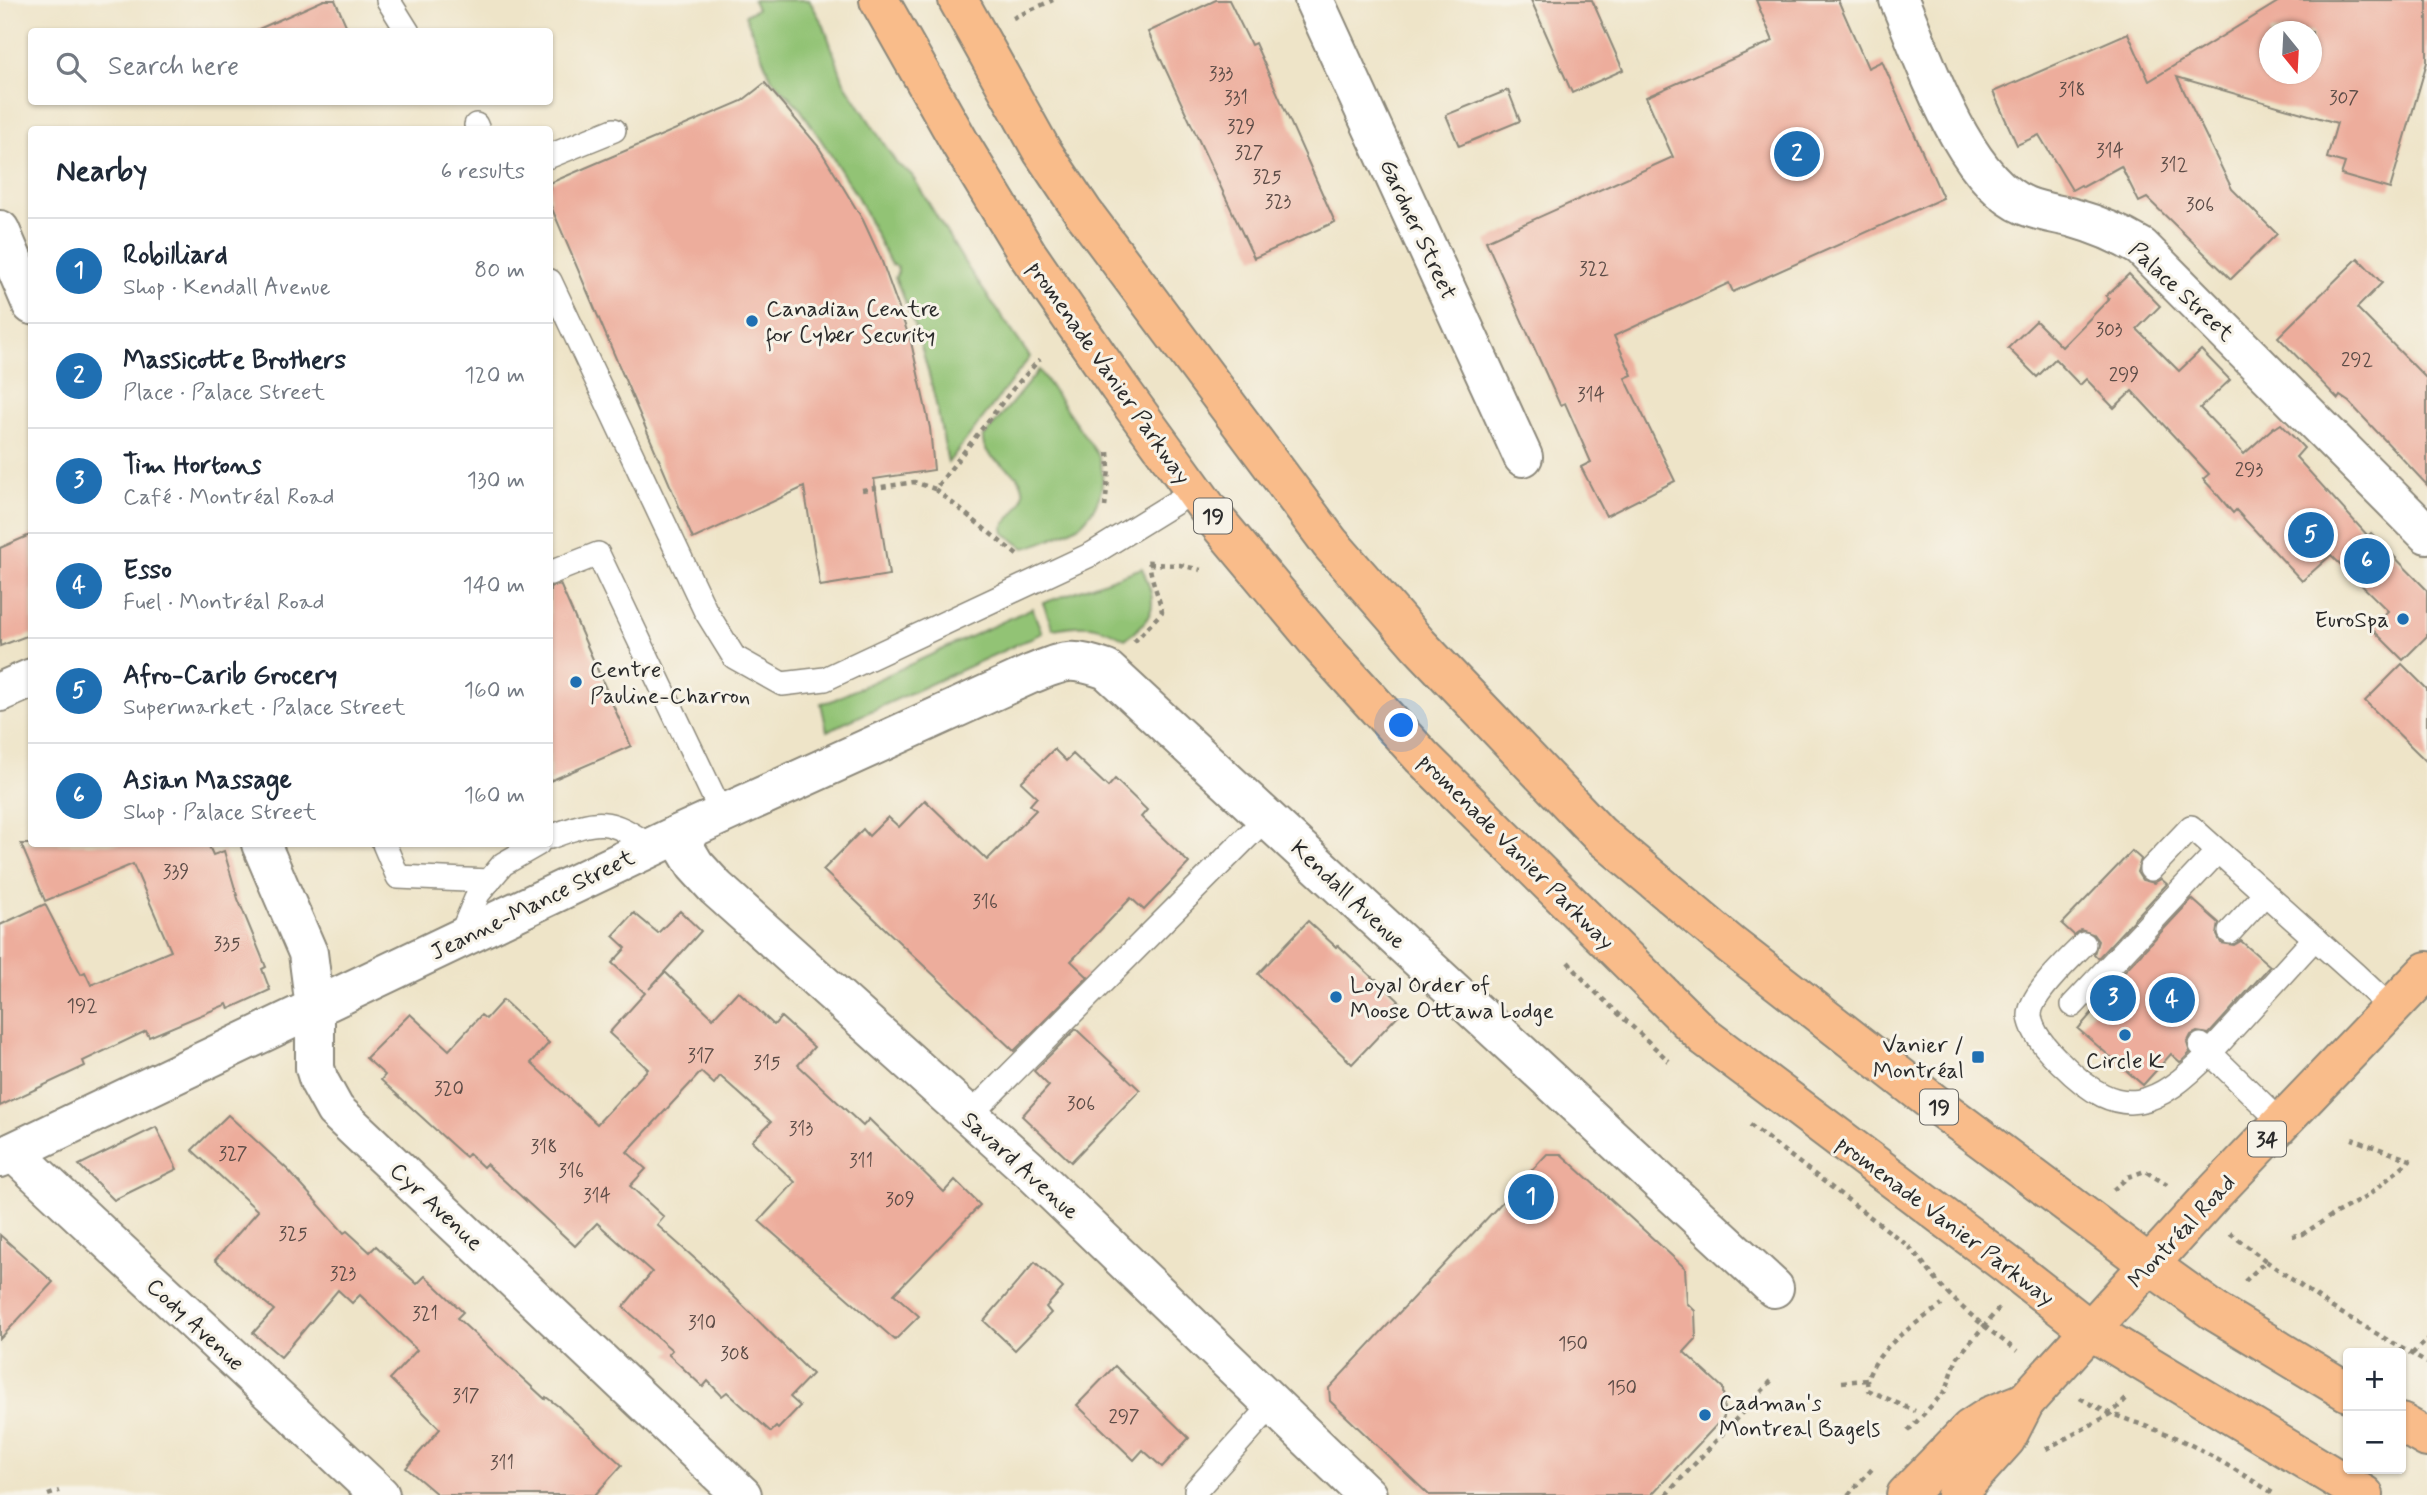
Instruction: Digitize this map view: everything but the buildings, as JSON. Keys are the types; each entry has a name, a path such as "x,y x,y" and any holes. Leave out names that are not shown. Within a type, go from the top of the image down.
{"main road":[{"name":"promenade Vanier Parkway","path":"879,0 1028,255 1119,387 1194,491 1322,647 1422,757 1704,1037 2090,1330 2364,1495"},
{"name":"19","path":"958,0 1042,151 1083,212 1330,543 1419,645 1599,834 1742,953 1935,1104 2150,1265 2214,1311 2343,1389"},
{"name":"Montréal Road","path":"1956,1495 2006,1439 2025,1402 2214,1192 2427,971"},
{"name":"Montréal Road","path":"1906,1495 1970,1429 1990,1416 2025,1402"},
{"path":"2406,1426 2427,1438"}],"street":[{"name":"Gardner Street","path":"1314,0 1523,457"},
{"name":"Palace Street","path":"1899,0 1956,131 1970,155 2007,196 2026,206 2119,233 2141,247 2427,534"},
{"path":"0,230 28,296"},
{"name":"Jeanne-Mance Street","path":"6,1155 664,841 1018,680 1068,660"},
{"name":"Kendall Avenue","path":"1068,660 1107,670 1774,1289"},
{"path":"0,692 28,680"},
{"name":"Savard Avenue","path":"664,841 695,864 716,888 1030,1170 1367,1495"},
{"name":"Cyr Avenue","path":"262,847 308,953 315,1008 315,1068 335,1110 742,1495"},
{"name":"Cody Avenue","path":"6,1155 380,1495"}],"lane":[{"path":"388,0 406,28"},
{"path":"553,155 614,130"},
{"path":"553,287 705,610 734,657 782,684 825,679 1092,554 1194,491"},
{"path":"553,572 598,554 722,814"},
{"path":"968,1117 1266,817"},
{"path":"553,836 599,821 664,841"},
{"path":"2151,869 2191,827 2391,1008"},
{"path":"385,847 398,877 489,881"},
{"path":"459,939 478,894 503,864 533,847"},
{"path":"2073,1005 2122,966 2217,852"},
{"path":"2230,932 2265,894"},
{"path":"2084,944 2035,997 2030,1016 2042,1045 2077,1080 2115,1101 2134,1103 2161,1095 2184,1080 2206,1049 2315,937"},
{"path":"2206,1049 2282,1123"},
{"path":"1196,1490 1273,1404"}],"path":[{"path":"935,489 1012,390 1040,359"},
{"path":"1097,516 1107,505 1108,453"},
{"path":"862,490 914,482 935,489 1022,559"},
{"path":"1129,648 1162,612 1149,564 1158,514"},
{"path":"1149,564 1180,565 1201,570"},
{"path":"2291,1236 2303,1234 2368,1196 2410,1160 2352,1139"},
{"path":"2120,1183 2138,1172 2145,1171 2155,1177"},
{"path":"2266,1261 2331,1307 2427,1363"},
{"path":"1915,1411 1868,1390 1867,1380 1875,1363 1902,1333 1942,1305"},
{"path":"1904,1435 1945,1390 1957,1358 1999,1308"},
{"path":"1983,1325 1992,1332"},
{"path":"2412,1354 2427,1339"},
{"path":"1666,1495 1773,1379"},
{"path":"1842,1382 1867,1380"},
{"path":"2037,1454 2111,1414 2129,1396"},
{"path":"2082,1400 2111,1414 2181,1440 2219,1459 2276,1495"},
{"path":"1848,1495 1876,1465"},
{"path":"48,1495 59,1491"}],"green space":[{"path":"753,0 809,0 824,26 844,82 897,164 911,174 966,265 1030,357 948,463 921,345 895,278 897,267 890,263 858,198 799,107 771,78 745,15 757,9"},
{"path":"1039,370 1098,455 1102,481 1095,506 1080,524 1034,546 1024,548 1004,533 1003,528 1022,500 1020,480 990,455 983,438"},
{"path":"1142,568 1150,591 1152,608 1144,623 1125,639 1107,630 1090,626 1053,629 1043,603"},
{"path":"1032,608 1042,633 827,731 821,703 831,701"}],"place":[{"name":"Massicotte Brothers","path":"1797,154"},
{"name":"Canadian Centre for Cyber Security","path":"752,321"},
{"name":"Afro-Carib Grocery","path":"2311,535"},
{"name":"Asian Massage","path":"2367,561"},
{"name":"EuroSpa","path":"2403,619"},
{"name":"Centre Pauline-Charron","path":"576,682"},
{"name":"Loyal Order of Moose Ottawa Lodge","path":"1336,997"},
{"name":"Tim Hortons","path":"2113,998"},
{"name":"Esso","path":"2172,1000"},
{"name":"Circle K","path":"2125,1035"},
{"name":"Vanier / Montréal","path":"1978,1057"},
{"name":"Robilliard","path":"1531,1197"},
{"name":"Cadman's Montreal Bagels","path":"1705,1415"}]}
